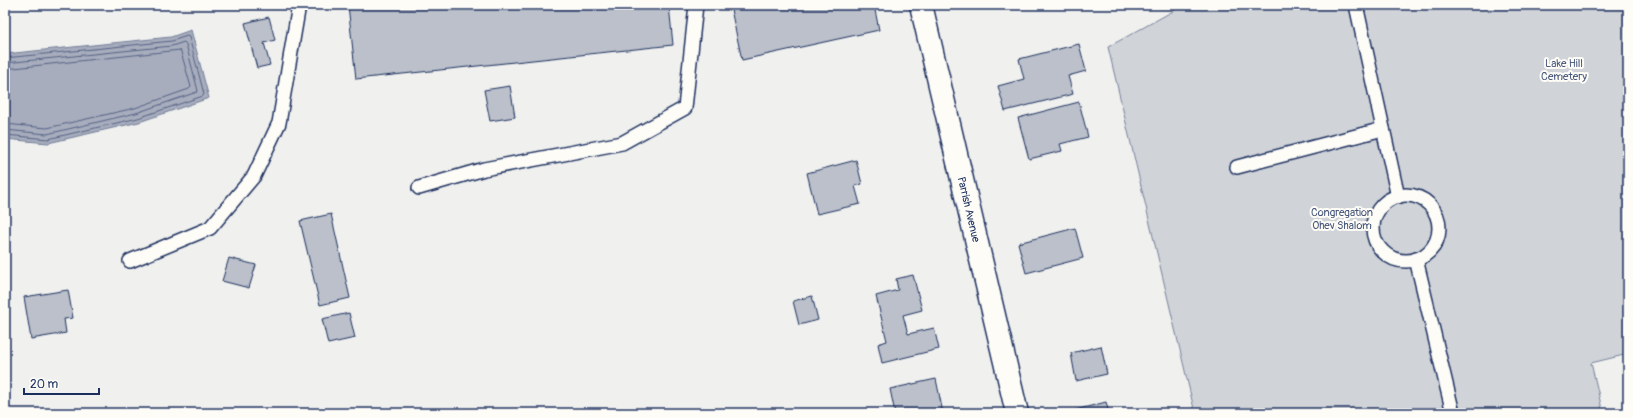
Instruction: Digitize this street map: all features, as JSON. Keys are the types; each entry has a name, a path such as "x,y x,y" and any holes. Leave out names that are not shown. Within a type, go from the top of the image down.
{"street":[{"name":"Parrish Avenue","path":"921,5 1018,413"}],"lane":[{"path":"130,261 210,228 254,176 279,123 299,5"},
{"path":"419,188 484,169 622,143 685,108 696,5"},
{"path":"1356,5 1398,197"},
{"path":"1237,167 1383,129"},
{"path":"1409,196 1419,198 1428,204 1435,212 1439,222 1439,232 1436,242 1430,251 1416,259 1400,260 1390,257 1381,250 1373,230 1375,219 1380,209 1388,201 1398,197 1409,196"},
{"path":"1416,259 1453,413"}],"green space":[{"name":"Congregation Ohev Shalom","path":"1175,5 1628,5 1628,354 1591,363 1603,413 1195,413 1108,47 1175,10"}],"water":[{"path":"191,30 209,98 139,122 48,143 5,139 5,54 171,37"}],"building":[{"path":"348,5 669,5 673,45 356,79"},
{"path":"730,5 874,5 879,30 742,60"},
{"path":"269,17 275,40 264,43 270,65 257,68 245,23"},
{"path":"1079,44 1086,71 1068,76 1073,94 1005,111 998,86 1024,79 1019,59"},
{"path":"510,86 515,117 490,121 484,90"},
{"path":"1079,102 1088,137 1060,144 1062,151 1029,159 1018,118"},
{"path":"856,160 862,184 855,186 860,204 817,214 807,173"},
{"path":"331,214 350,298 320,305 300,221"},
{"path":"1075,228 1083,258 1026,273 1018,243"},
{"path":"229,258 256,265 249,288 222,281"},
{"path":"913,275 922,310 903,315 908,334 934,328 939,349 882,363 878,344 887,341 876,296 898,290 896,279"},
{"path":"68,290 73,318 64,319 66,333 31,339 24,297"},
{"path":"812,296 818,320 799,325 793,301"},
{"path":"349,313 355,338 328,344 322,319"},
{"path":"1101,346 1107,374 1076,381 1071,353"},
{"path":"936,379 943,413 895,413 890,389"},
{"path":"1106,402 1109,413 1064,413"}],"park label":[{"name":"Lake Hill Cemetery","path":"1564,69"}]}
